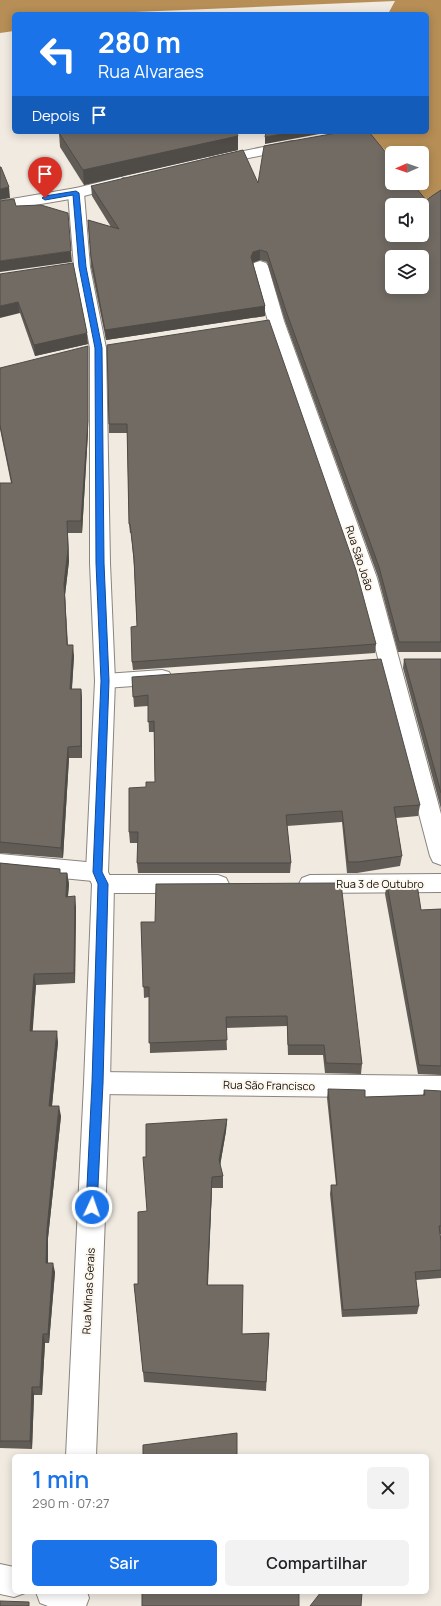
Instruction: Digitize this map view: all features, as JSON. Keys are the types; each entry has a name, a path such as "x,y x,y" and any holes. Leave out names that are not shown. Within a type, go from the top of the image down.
{"street":[{"path":"197,165 266,149 305,142"},
{"path":"0,206 76,193 136,179"},
{"name":"Rua Minas Gerais","path":"76,193 75,268 98,348 100,563 105,681 97,1083 80,1454"},
{"name":"Rua São João","path":"260,266 268,322 367,578 380,660 441,856"},
{"path":"380,660 411,660"},
{"path":"105,681 184,675"},
{"path":"0,863 100,878 237,884"},
{"name":"Rua 3 de Outubro","path":"292,884 441,883"},
{"name":"Rua São Francisco","path":"97,1083 441,1087"},
{"path":"0,1579 12,1582"}],"shaded area":[{"path":"0,0 441,0 441,191 428,198 422,198 416,190 429,190 429,146 385,146 385,150 364,134 429,134 429,12 389,12 395,1 135,12 12,12 12,31 0,33"}],"building":[{"path":"60,134 237,134 238,136 83,170"},
{"path":"266,134 281,134 265,137"},
{"path":"331,134 371,134 385,151 385,190 418,190 424,198 385,198 385,242 429,242 429,198 441,190 441,642 399,642 379,567 286,311 267,252 260,250 253,252 251,257 265,306 105,330 91,257 88,220 119,229 91,186 243,150 258,183 264,146"},
{"path":"0,167 9,187 0,189"},
{"path":"14,199 16,206 41,205 68,213 71,251 0,261 0,201"},
{"path":"73,263 87,333 34,345 18,302 0,306 0,274"},
{"path":"269,320 356,570 376,644 132,662 131,627 137,626 134,558 129,524 127,424 109,424 107,345"},
{"path":"88,346 88,421 81,521 67,521 68,549 64,584 67,645 73,645 70,689 81,689 81,746 68,747 61,848 0,842 0,483 12,483 0,425 0,368"},
{"path":"381,659 420,805 394,807 402,856 348,862 342,811 286,815 291,863 137,863 138,832 129,832 129,788 146,787 146,782 155,782 154,721 148,722 148,695 133,697 132,677"},
{"path":"404,659 441,659 441,793"},
{"path":"0,863 60,869 60,873 67,873 66,897 75,896 74,973 34,974 30,1031 57,1031 49,1106 59,1106 47,1229 46,1263 53,1263 48,1334 43,1334 40,1387 32,1387 30,1441 0,1441"},
{"path":"341,883 362,1064 326,1063 324,1045 288,1045 287,1016 226,1017 227,1040 149,1043 149,987 143,987 141,922 155,922 156,884"},
{"path":"387,884 417,884 421,910 441,909 441,1066 419,1065"},
{"path":"328,1089 365,1090 365,1097 425,1095 424,1090 441,1091 441,1226 439,1226 441,1241 441,1270 415,1272 419,1306 343,1310 331,1185 337,1185"},
{"path":"227,1119 219,1160 223,1176 212,1177 207,1285 243,1285 242,1334 269,1333 266,1382 143,1372 134,1284 138,1284 138,1212 147,1211 143,1157 146,1157 146,1124"},
{"path":"237,1433 237,1454 143,1454 143,1445"},
{"path":"142,1594 299,1594 299,1606 142,1606"},
{"path":"319,1594 362,1594 361,1606 310,1606"},
{"path":"0,1601 29,1602 29,1606 0,1606"}],"route":[{"path":"45,198 76,193 82,267 98,348 100,563 105,681 97,872 103,884 92,1207"}]}
